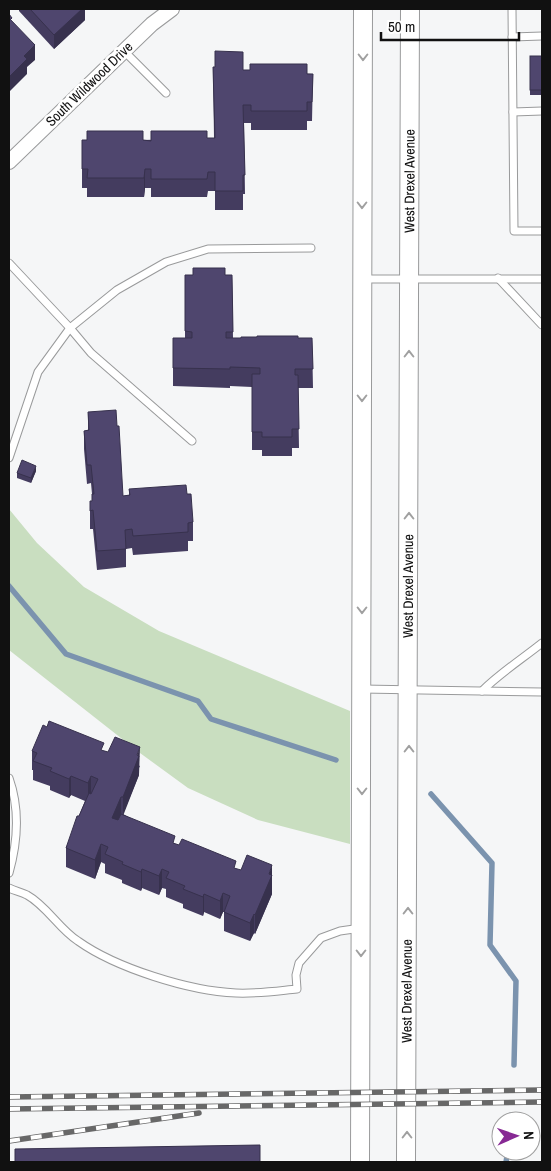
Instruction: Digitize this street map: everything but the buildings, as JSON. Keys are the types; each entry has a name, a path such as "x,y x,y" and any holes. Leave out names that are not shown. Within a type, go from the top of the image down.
{"street":[{"name":"South Wildwood Drive","path":"9,162 152,24 172,9"},
{"path":"360,1162 362,9"},
{"name":"West Drexel Avenue","path":"406,1162 410,9"}],"lane":[{"path":"512,9 514,231 542,231"},
{"path":"512,37 542,36"},
{"path":"124,51 166,93"},
{"path":"513,112 542,111"},
{"path":"9,458 38,372 70,328 117,290 166,262 208,249 310,248"},
{"path":"9,263 70,328 90,354 192,441"},
{"path":"498,278 542,324"},
{"path":"362,279 542,279"},
{"path":"482,691 493,679 542,643"},
{"path":"362,689 542,692"},
{"path":"9,778 16,809 17,832 14,856 9,873"},
{"path":"9,888 27,896 76,940 98,954 124,966 161,978 208,990 234,993 255,994 297,990 296,975 300,963 322,938 361,928"}],"green space":[{"path":"9,509 37,543 84,587 159,631 350,711 350,844 258,820 188,788 140,753 9,650"}],"waterway":[{"path":"9,586 66,654 198,701 211,719 336,760"},
{"path":"431,794 492,863 490,945 516,981 514,1065"}],"railway":[{"path":"9,1097 542,1090"},
{"path":"9,1109 542,1102"},
{"path":"9,1141 199,1113"}]}
